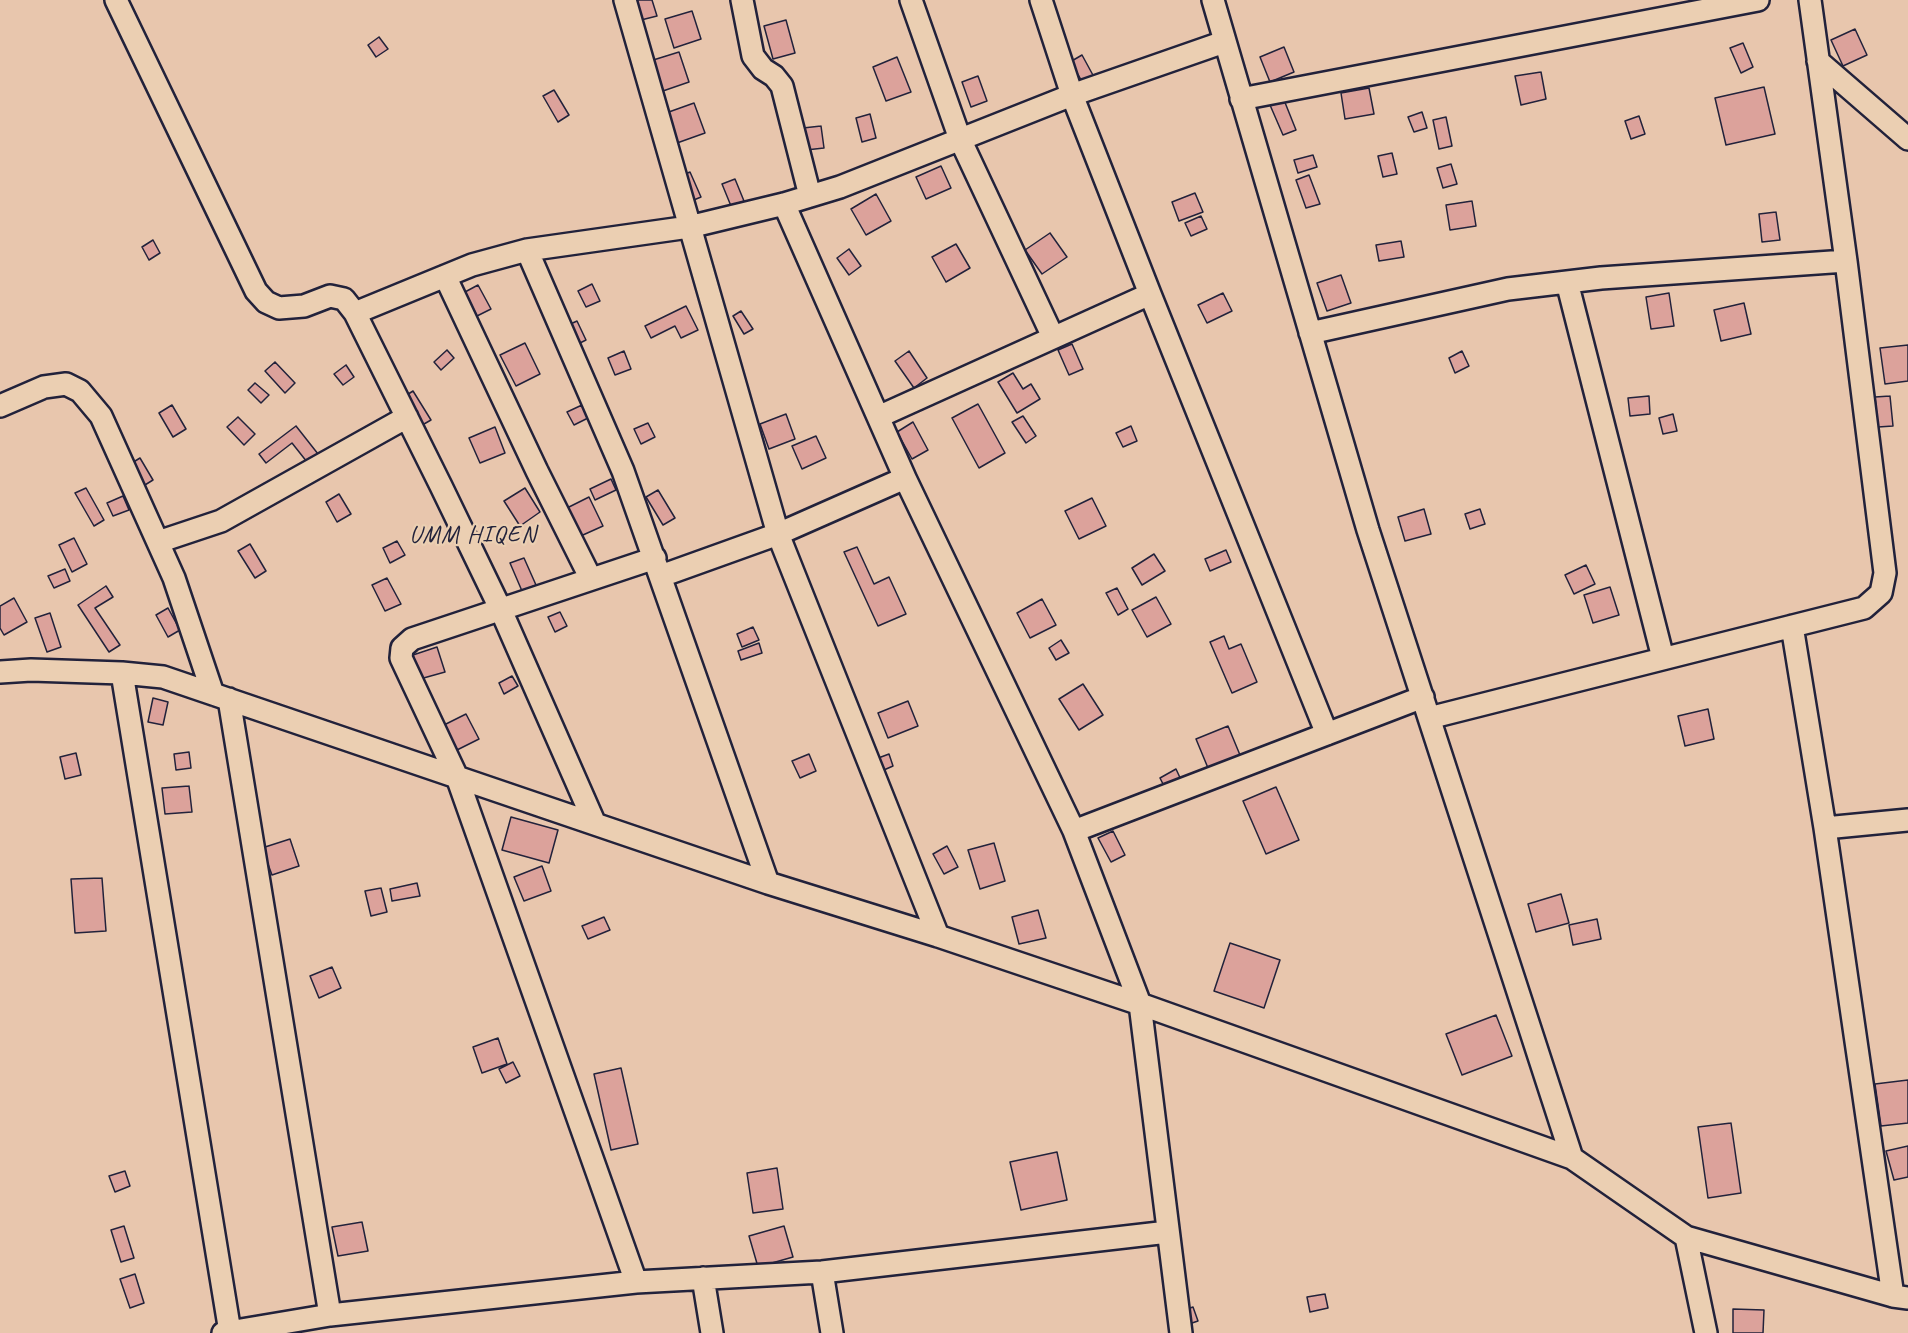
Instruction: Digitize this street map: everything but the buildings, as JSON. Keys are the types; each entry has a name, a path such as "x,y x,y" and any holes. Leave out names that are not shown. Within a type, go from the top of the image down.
{"street":[{"path":"116,0 256,291 266,302 279,308 304,306 330,296 337,297 344,299 355,314 500,609 595,824"},
{"path":"625,0 778,534 938,936"},
{"path":"742,0 753,56 763,69 774,76 782,86 810,196"},
{"path":"911,0 960,139 1053,338"},
{"path":"1041,0 1072,95 1328,734"},
{"path":"1213,0 1368,530 1572,1158"},
{"path":"1241,99 1758,0"},
{"path":"1429,718 1864,608 1881,592 1885,573 1846,261 1810,0"},
{"path":"355,314 472,265 527,250 689,226 784,204 840,187 1072,95 1224,42"},
{"path":"1818,62 1908,139"},
{"path":"784,204 905,478 1074,831 1140,1004 1181,1333"},
{"path":"527,250 623,471 768,883"},
{"path":"1310,333 1508,289 1601,278 1846,261"},
{"path":"445,276 532,461 591,579"},
{"path":"1567,282 1663,658"},
{"path":"878,417 1150,294"},
{"path":"0,406 44,387 66,384 80,391 101,416 174,578 221,697 330,1315"},
{"path":"158,542 221,521 407,417"},
{"path":"636,1282 457,777 401,658 402,648 412,639 591,579 658,567 778,534 905,478"},
{"path":"0,672 31,670 122,673 163,677 768,883 938,936 1140,1004 1572,1158 1686,1237 1900,1297 1792,626"},
{"path":"122,673 235,1332 330,1315 636,1282 822,1272 1168,1232"},
{"path":"1074,831 1422,697"},
{"path":"1825,828 1908,820"},
{"path":"1686,1237 1706,1333"},
{"path":"822,1272 832,1333"},
{"path":"703,1278 712,1333"}],"district":[{"name":"UMM HIQEN","path":"473,536"}]}
